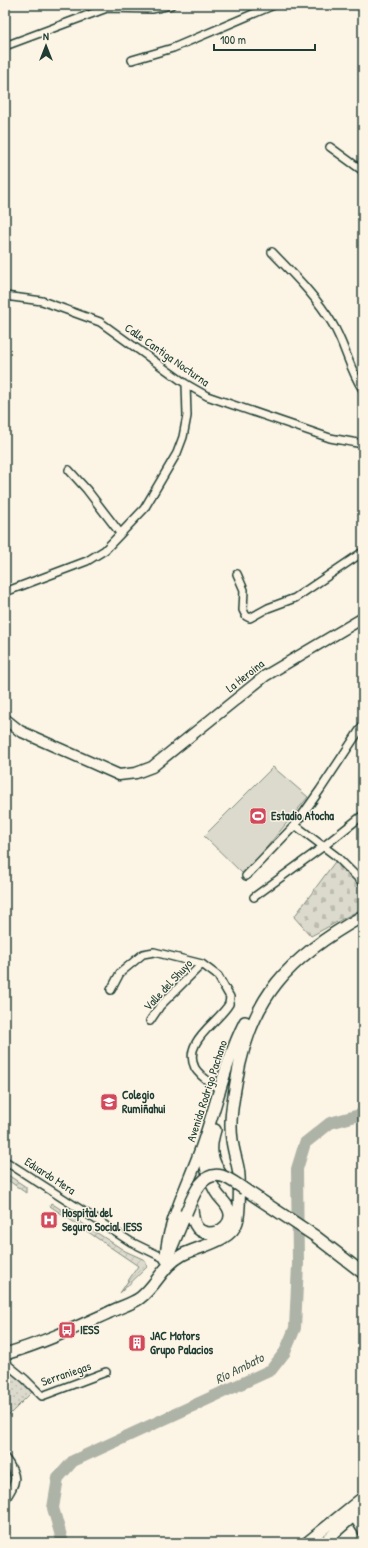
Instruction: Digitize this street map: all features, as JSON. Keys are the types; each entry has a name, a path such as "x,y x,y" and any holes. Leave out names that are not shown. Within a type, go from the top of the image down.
{"main road":[{"name":"Avenida Rodrigo Pachano","path":"168,1261 168,1237 204,1142 242,1028 252,1006 265,986 278,971 309,943 363,909"},
{"name":"Avenida Rodrigo Pachano","path":"239,1066 252,1023 266,995 310,948 363,916"},
{"path":"239,1066 222,1107 211,1141 211,1155 216,1167 222,1176 315,1236 363,1273"},
{"path":"168,1261 221,1239 232,1231 237,1222 239,1170 232,1139 232,1106 239,1066"},
{"path":"204,1142 206,1167 217,1193 225,1201 230,1211 229,1221 224,1229 215,1233 207,1233 199,1229 194,1224 189,1211 203,1186 211,1180 221,1180 244,1189"},
{"path":"5,1353 84,1325 116,1309 143,1289 168,1261 181,1241 189,1211 200,1184 212,1176 222,1176"}],"street":[{"path":"5,46 107,8 132,7 152,9 171,5"},
{"path":"132,60 173,48 274,5"},
{"path":"330,147 363,171"},
{"path":"272,252 312,294 332,323 356,379 363,390"},
{"name":"Calle Cantiga Nocturna","path":"5,296 42,301 100,322 186,384 207,396 330,438 363,444"},
{"path":"5,592 87,561 105,550 144,509 177,453 183,437 187,416 186,384"},
{"path":"69,470 87,490 120,533"},
{"path":"237,574 244,590 243,610 246,616 250,618 268,608 295,598 363,552"},
{"name":"La Heroina","path":"5,719 20,731 119,775 136,774 152,767 265,676 363,618"},
{"path":"246,876 295,825 363,726"},
{"path":"254,897 324,846 363,815"},
{"path":"295,825 324,846 347,866 363,883"},
{"path":"111,990 120,974 143,954 154,952 202,964 218,976 230,997 226,1009 199,1037 194,1047 193,1058 196,1068 221,1091"},
{"name":"Valle del Shuyo","path":"150,1021 160,1006 202,964"},
{"name":"Eduardo Mera","path":"5,1161 131,1242 168,1261"},
{"name":"Serraniegas","path":"5,1353 8,1365 42,1396 106,1372"},
{"path":"5,1458 13,1469 16,1477 14,1486 5,1500"},
{"path":"306,1543 363,1497"},
{"path":"323,1543 363,1508"},
{"path":"353,1517 363,1532"}],"green space":[{"name":"Estadio Atocha","path":"273,767 308,797 244,875 204,836"},
{"path":"337,859 363,885 363,908 311,936 294,917"},
{"path":"5,1173 26,1187 26,1193 5,1178"},
{"path":"51,1203 125,1251 145,1260 147,1267 120,1293 138,1266 50,1206"},
{"path":"8,1367 32,1392 5,1419 5,1371"}],"waterway":[{"name":"Río Ambato","path":"63,1543 53,1508 58,1478 73,1461 271,1370 285,1352 295,1328 298,1264 297,1169 305,1143 330,1123 363,1114"}],"place":[{"name":"Estadio Atocha","path":"258,816"},
{"name":"Colegio Rumiñahui","path":"109,1102"},
{"name":"Hospital del Seguro Social IESS","path":"49,1220"},
{"name":"IESS","path":"67,1330"},
{"name":"JAC Motors Grupo Palacios","path":"137,1343"}]}
